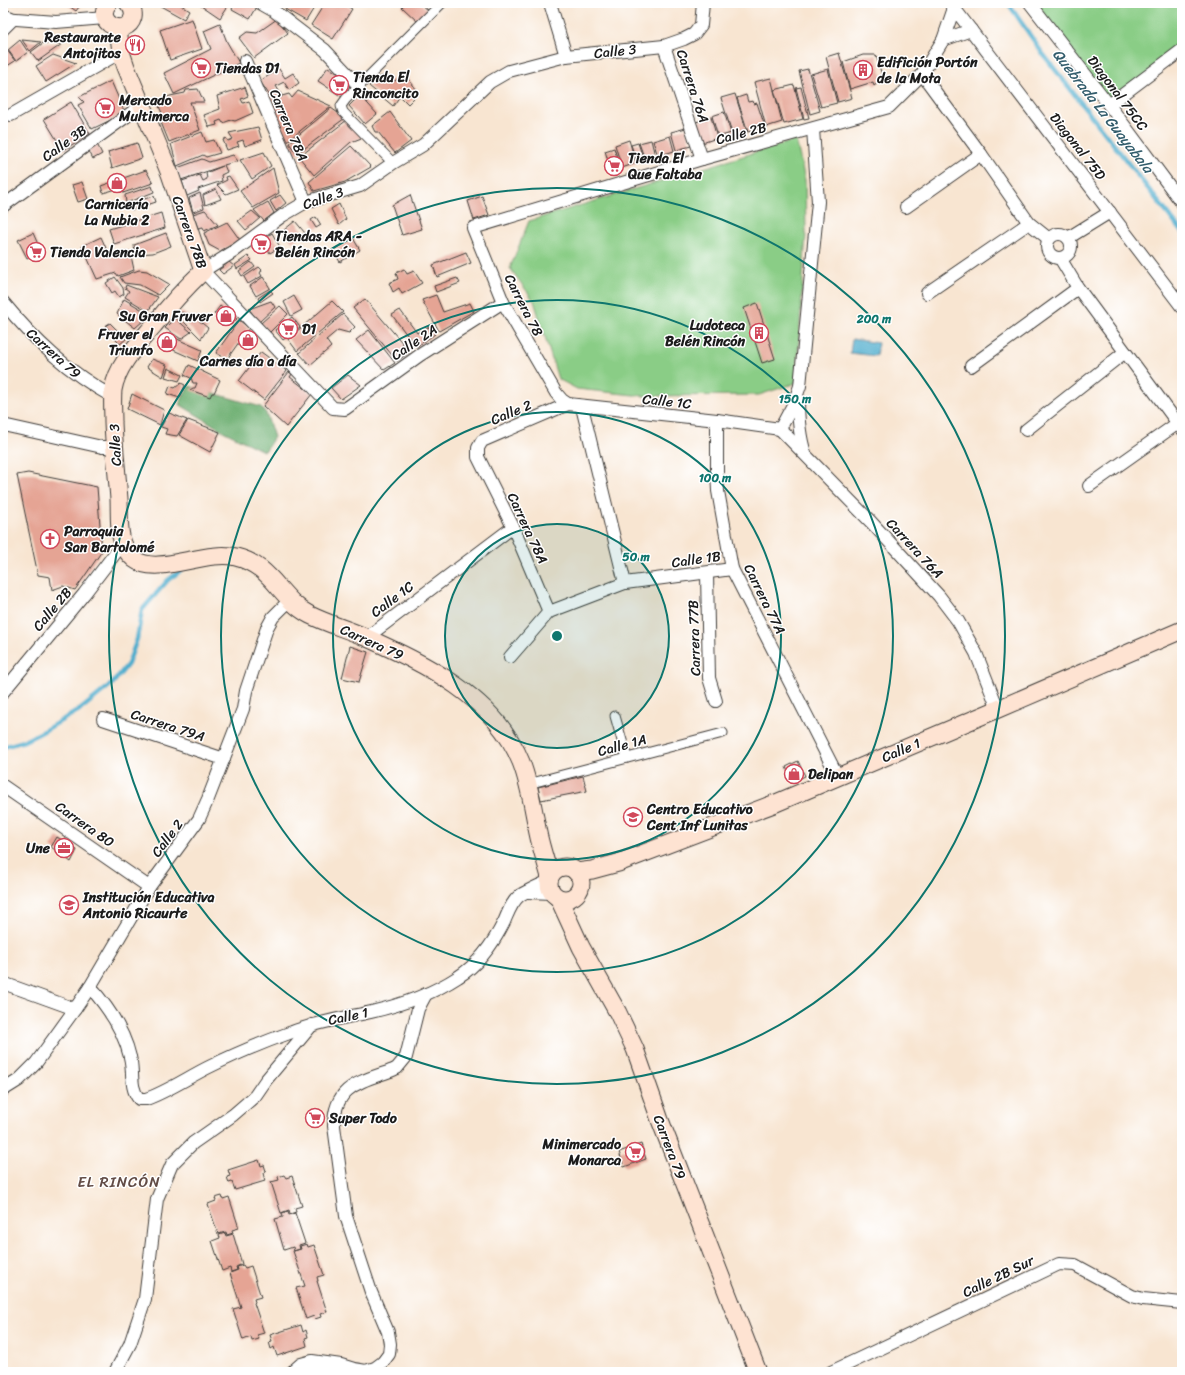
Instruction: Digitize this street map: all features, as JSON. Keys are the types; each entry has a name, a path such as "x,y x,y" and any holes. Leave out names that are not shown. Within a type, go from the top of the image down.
{"main road":[{"path":"107,10 109,24 118,28 125,27 133,18 132,5"},
{"name":"Carrera 78B","path":"118,28 121,52 170,174 203,271"},
{"name":"Calle 3","path":"123,543 120,530 114,447 112,397 116,380 134,349 181,294 203,271"},
{"name":"Carrera 79","path":"123,543 135,560 151,565 175,563 217,555 235,556 252,562 266,572 290,600 310,615 366,638 452,682 472,698 490,716 514,746 522,764 528,784 542,851 560,889 573,927 593,970 618,1013 635,1049 660,1120 758,1372"},
{"name":"Calle 1","path":"560,889 618,863 776,803 998,710 1182,630"},
{"path":"542,851 570,869 580,879 560,889 555,870 570,869"},
{"name":"Calle 1","path":"570,869 592,870 618,863"}],"street":[{"path":"260,3 276,7 325,50 359,86"},
{"path":"393,163 343,112 341,106 346,99 442,3"},
{"path":"550,3 566,56"},
{"name":"Diagonal 75CC","path":"1030,3 1182,203"},
{"name":"Calle 3","path":"203,271 233,252 282,216 306,202 360,186 393,163 423,145 490,82 510,71 566,56 664,46 694,34 701,25 702,5"},
{"name":"Diagonal 75D","path":"952,6 1182,308"},
{"name":"Calle 2B","path":"473,228 702,159 889,107 922,74 943,40 952,6"},
{"path":"3,29 6,17 56,22 107,10"},
{"path":"943,40 970,30"},
{"name":"Carrera 76A","path":"664,46 702,159"},
{"path":"1109,105 1182,50"},
{"path":"11,115 121,52"},
{"name":"Carrera 78A","path":"245,61 306,202"},
{"path":"922,74 981,154 1029,223 1049,239"},
{"name":"Calle 3B","path":"3,206 142,105"},
{"path":"806,455 801,442 798,423 798,395 818,202 813,129"},
{"path":"906,207 981,154"},
{"path":"1068,238 1110,212"},
{"path":"927,293 1029,223"},
{"name":"Carrera 78","path":"473,228 503,302 556,393 568,404"},
{"path":"1053,235 1063,235 1068,238 1071,248 1069,253 1065,256 1060,258 1054,257 1047,250 1049,239 1053,235"},
{"path":"1060,258 1078,288 1180,426 1089,486"},
{"name":"Carrera 78B","path":"203,271 333,408 345,409"},
{"path":"971,366 1078,288"},
{"name":"Carrera 79","path":"3,302 34,338 55,357 78,376 112,397"},
{"name":"Calle 2A","path":"345,409 420,355 503,302"},
{"path":"1026,430 1125,352"},
{"path":"780,429 798,395"},
{"name":"Calle 1C","path":"568,404 582,407 717,420 780,429"},
{"name":"Calle 2","path":"478,457 478,448 482,441 568,404"},
{"path":"582,407 625,583"},
{"name":"Carrera 77A","path":"717,420 718,491 732,569 838,776"},
{"path":"3,424 102,448 114,447"},
{"name":"Carrera 76A","path":"780,429 871,522 939,596 958,621 976,653 998,710"},
{"name":"Carrera 78A","path":"478,457 512,527 549,612"},
{"name":"Calle 1C","path":"366,638 512,527"},
{"name":"Calle 2B","path":"3,692 84,594 123,543"},
{"name":"Calle 1B","path":"549,612 625,583 732,569"},
{"name":"Carrera 77B","path":"707,573 709,678 716,701"},
{"name":"Calle 2","path":"3,1090 19,1080 36,1063 75,1009 90,987 149,886 199,818 243,709 246,691 267,628 273,617 290,600"},
{"path":"510,657 549,612"},
{"path":"615,716 627,758"},
{"name":"Carrera 79A","path":"103,719 224,759"},
{"name":"Calle 1A","path":"528,784 723,733"},
{"name":"Carrera 80","path":"3,786 149,886"},
{"name":"Calle 1","path":"90,987 114,1019 126,1044 133,1069 132,1084 136,1095 142,1100 151,1098 211,1066 251,1048 313,1024 372,1012 426,994 445,985 477,963 490,947 511,906 518,897 528,892 560,889"},
{"path":"3,983 75,1009"},
{"path":"292,1372 301,1364 312,1361 341,1365 366,1371 375,1368 383,1362 389,1354 390,1344 388,1332 371,1292 346,1216 335,1133 334,1113 342,1095 350,1088 397,1068 404,1061 418,1009 426,994"},
{"path":"115,1372 130,1344 145,1300 157,1199 172,1164 193,1143 233,1115 255,1096 266,1080 313,1024"},
{"name":"Calle 2B Sur","path":"832,1372 1059,1264 1067,1263 1075,1265 1132,1296 1143,1299 1182,1303"}],"green space":[{"path":"1030,3 1182,3 1182,50 1109,105"},
{"path":"796,140 805,180 806,233 796,383 759,395 643,396 577,389 558,379 534,301 510,268 529,221"},
{"path":"189,386 261,407 266,413 274,437 266,450 263,451 223,431 179,404"}],"water":[{"path":"852,339 878,343 876,356 850,353"}],"building":[{"path":"65,3 82,3 76,11"},
{"path":"155,3 178,3 189,10 184,19"},
{"path":"198,3 230,3 220,18"},
{"path":"235,3 254,3 258,5 250,19 232,9"},
{"path":"288,3 317,3 306,21 285,9"},
{"path":"325,3 342,3 352,9 333,39 311,25"},
{"path":"406,3 420,3 429,11 419,23 402,7"},
{"path":"192,19 202,49 170,60 160,30"},
{"path":"277,19 288,33 254,58 239,38 247,32 257,33"},
{"name":"Tiendas D1","path":"220,24 227,42 239,63 174,94 164,73 211,49 204,31"},
{"path":"20,40 28,52 16,61 8,50"},
{"path":"22,40 41,42 30,51"},
{"path":"43,43 62,44 38,61 31,52"},
{"path":"7,50 15,61 4,68 3,53"},
{"path":"839,53 852,98 838,102 826,57"},
{"path":"53,55 76,63 46,82 36,66"},
{"name":"Edifición Portón de la Mota","path":"863,55 876,55 883,79 874,86 873,82 850,89 843,62"},
{"path":"328,67 352,83 342,97 318,81"},
{"path":"279,69 285,78 293,73 299,83 289,90 284,82 276,86 282,96 274,102 260,81"},
{"path":"808,69 820,111 810,114 799,71"},
{"path":"828,69 837,103 821,107 811,74"},
{"path":"405,74 419,93 408,104 400,96 393,106 369,86 381,76 395,81"},
{"path":"771,78 782,122 766,127 754,82"},
{"path":"111,81 125,113 92,129 78,105 84,102 79,97"},
{"path":"794,85 803,119 784,124 774,90"},
{"path":"245,87 248,96 241,99 243,103 249,101 253,113 235,121 231,120 223,123 221,120 216,122 217,125 209,127 204,115 220,109 217,96"},
{"path":"801,87 809,118 804,119 796,88"},
{"path":"198,89 204,102 190,102 200,130 169,142 158,115 162,113 157,102 170,96 185,93 186,90"},
{"path":"298,91 331,106 285,143 269,109 282,96 289,94 292,98"},
{"path":"735,94 747,132 733,136 721,98"},
{"path":"360,95 377,114 365,124 349,106"},
{"path":"746,95 748,102 753,101 754,104 757,103 765,127 748,132 737,98"},
{"path":"71,102 90,134 63,150 44,119"},
{"path":"331,108 345,118 297,154 289,143"},
{"path":"390,112 411,141 395,153 378,132 375,132 372,126"},
{"path":"724,112 731,133 718,137 712,116"},
{"path":"711,117 717,138 702,143 696,122"},
{"path":"347,120 364,137 351,142 314,175 299,157"},
{"path":"258,127 262,140 245,146 243,140 237,142 239,146 227,150 223,140 226,138 228,141 233,139 229,133"},
{"path":"686,128 691,146 676,150 671,132"},
{"path":"202,132 206,142 214,140 220,153 206,157 203,155 177,166 171,144"},
{"path":"670,136 674,151 658,156 653,141"},
{"path":"629,140 636,163 622,168 615,145"},
{"path":"651,140 655,156 645,160 639,143"},
{"path":"137,143 142,158 112,168 108,152"},
{"path":"638,143 644,160 637,162 631,145"},
{"path":"97,144 102,154 93,159 88,149"},
{"path":"351,146 371,167 345,182 314,191 309,182"},
{"path":"614,148 620,167 611,170 605,151"},
{"path":"264,152 271,166 252,179 240,160"},
{"path":"233,155 238,161 224,165 227,172 221,175 222,181 198,189 199,191 187,196 182,181 200,175 203,181 207,179 206,173 223,166 181,180 177,168 202,159 209,162"},
{"path":"273,168 279,193 253,208 240,191"},
{"path":"146,170 153,183 123,193 120,188 103,193 101,186"},
{"path":"229,176 238,189 226,194 217,185 227,180 226,177"},
{"path":"82,182 88,199 78,202 72,185"},
{"path":"152,186 154,192 126,203 125,195"},
{"path":"216,189 221,199 205,205 203,195"},
{"path":"200,193 204,208 193,212 189,198"},
{"path":"280,195 286,203 276,211 270,201"},
{"path":"410,195 422,229 402,235 392,205"},
{"path":"154,196 156,202 132,210 128,204"},
{"path":"482,196 489,215 474,220 468,201"},
{"path":"268,202 274,213 264,221 254,210"},
{"path":"339,204 346,219 339,225 331,209"},
{"path":"205,210 218,225 204,231 203,227 198,228 193,214"},
{"path":"252,211 260,218 246,230 238,221"},
{"path":"161,213 165,228 114,244 109,229"},
{"path":"316,217 321,225 316,228 311,220"},
{"path":"295,221 305,233 292,242 284,230"},
{"path":"227,222 240,240 220,251 209,245 204,233"},
{"path":"33,233 41,251 27,258 18,240"},
{"path":"166,233 171,246 153,253 135,254 134,245"},
{"path":"272,233 280,247 270,253 262,240"},
{"path":"101,237 110,257 130,251 134,270 118,276 116,273 97,279 82,246"},
{"path":"353,238 360,250 340,262 333,250"},
{"path":"466,252 471,263 437,277 433,265"},
{"path":"248,256 252,260 237,269 235,265"},
{"path":"229,262 234,266 223,274 219,270"},
{"path":"251,262 255,267 242,276 239,271"},
{"path":"259,267 262,270 260,273 262,276 248,284 244,277"},
{"path":"404,269 407,274 414,271 422,283 402,294 399,288 393,292 389,283 398,279 396,273"},
{"path":"139,270 147,271 169,284 158,295 140,285 124,283 120,277"},
{"path":"115,277 123,288 124,294 119,297 115,291 112,293 106,283"},
{"path":"263,277 270,288 256,296 250,286"},
{"path":"457,278 460,283 436,292 434,286"},
{"path":"126,285 158,297 148,311 125,297 129,291 125,288"},
{"path":"270,290 273,293 260,302 258,298"},
{"path":"436,295 443,312 470,303 474,311 439,331 422,300"},
{"path":"294,296 302,310 291,316 284,302"},
{"path":"124,299 146,312 144,320 135,328 117,314"},
{"path":"365,299 410,352 397,361 353,308"},
{"path":"271,301 275,307 259,322 249,309"},
{"path":"332,301 343,312 297,351 288,339"},
{"name":"Ludoteca Belén Rincón","path":"757,303 775,359 762,363 744,308"},
{"name":"Su Gran Fruver","path":"220,306 237,319 231,325 214,314"},
{"path":"280,306 288,314 270,332 261,323"},
{"path":"400,310 417,333 429,327 435,334 416,347 392,315"},
{"path":"182,312 194,321 197,319 208,328 201,339 178,316"},
{"path":"343,314 355,327 349,333 338,330 326,340 331,347 310,365 299,353"},
{"name":"D1","path":"292,317 300,327 283,340 275,330"},
{"path":"175,318 191,332 181,339 165,328"},
{"path":"239,320 249,328 227,359 216,353"},
{"path":"110,323 126,339 120,344 112,332 105,326"},
{"path":"369,330 395,363 384,370 356,340"},
{"path":"168,335 202,350 198,361 160,344"},
{"path":"261,352 287,371 264,400 239,381"},
{"path":"152,359 167,365 163,377 147,367"},
{"path":"189,365 220,380 214,393 212,393 210,397 190,390 195,388 197,383 193,383 191,378 184,375"},
{"path":"168,368 182,375 179,381 165,377"},
{"path":"289,372 292,374 290,377 312,394 286,427 263,406"},
{"path":"348,375 361,385 341,399 331,388"},
{"path":"181,383 185,385 180,398 167,394 170,386 175,388"},
{"path":"132,394 164,410 160,425 127,409"},
{"path":"169,413 187,420 177,436 165,434 167,429 161,427"},
{"path":"188,420 220,432 210,452 179,435"},
{"path":"28,473 97,487 102,551 75,590 63,586 52,590 50,577 38,575 17,475"},
{"path":"350,646 368,652 359,682 342,678"},
{"path":"798,761 805,776 793,782 786,767"},
{"path":"583,776 587,791 541,800 538,787"},
{"name":"Une","path":"57,837 77,850 71,862 51,847"},
{"path":"641,1144 646,1159 624,1167 619,1152"},
{"path":"259,1160 261,1166 264,1165 266,1171 263,1173 265,1181 235,1190 232,1182 229,1183 227,1177 230,1176 228,1170"},
{"path":"284,1175 286,1178 292,1176 302,1206 295,1208 296,1212 290,1214 289,1210 281,1213 271,1182 279,1180 278,1177"},
{"path":"222,1196 223,1199 229,1197 239,1228 232,1230 233,1233 227,1235 226,1232 218,1234 208,1204 216,1201 215,1198"},
{"path":"288,1211 289,1215 295,1213 305,1243 299,1245 300,1249 294,1251 293,1247 284,1250 275,1219 283,1217 282,1213"},
{"path":"225,1233 226,1236 233,1234 242,1264 236,1267 237,1270 231,1272 230,1268 222,1271 212,1241 220,1238 219,1235"},
{"path":"307,1244 308,1247 314,1245 324,1275 317,1277 317,1281 327,1312 320,1314 321,1317 315,1319 314,1316 306,1319 296,1288 305,1286 293,1251 301,1249 300,1246"},
{"path":"243,1265 245,1268 251,1266 261,1297 254,1299 254,1303 264,1333 257,1335 259,1339 252,1341 251,1337 243,1340 233,1309 241,1307 230,1273 238,1270 237,1267"},
{"path":"301,1325 303,1332 306,1330 308,1337 305,1338 307,1346 277,1356 274,1347 271,1349 269,1342 272,1341 270,1335"}],"waterway":[{"name":"Quebrada La Guayabala","path":"1008,3 1043,54 1182,232"},
{"path":"3,747 24,741 40,733 81,709 113,683 128,664 137,639 142,610 168,580 180,571"}],"place":[{"name":"Restaurante Antojitos","path":"135,45"},
{"name":"Tiendas D1","path":"201,68"},
{"name":"Edifición Portón de la Mota","path":"863,70"},
{"name":"Tienda El Rinconcito","path":"339,85"},
{"name":"Mercado Multimerca","path":"105,108"},
{"name":"Tienda El Que Faltaba","path":"614,166"},
{"name":"Carnicería La Nubia 2","path":"117,183"},
{"name":"Tiendas ARA - Belén Rincón","path":"261,244"},
{"name":"Tienda Valencia","path":"36,252"},
{"name":"Su Gran Fruver","path":"226,316"},
{"name":"D1","path":"288,329"},
{"name":"Ludoteca Belén Rincón","path":"759,333"},
{"name":"Carnes día a día","path":"248,340"},
{"name":"Fruver el Triunfo","path":"167,342"},
{"name":"Parroquia San Bartolomé","path":"50,539"},
{"name":"Delipan","path":"794,774"},
{"name":"Centro Educativo Cent Inf Lunitas","path":"633,817"},
{"name":"Une","path":"64,848"},
{"name":"Institución Educativa Antonio Ricaurte","path":"69,905"},
{"name":"Super Todo","path":"315,1118"},
{"name":"Minimercado Monarca","path":"635,1152"}],"district":[{"name":"EL RINCÓN","path":"119,1182"}]}
